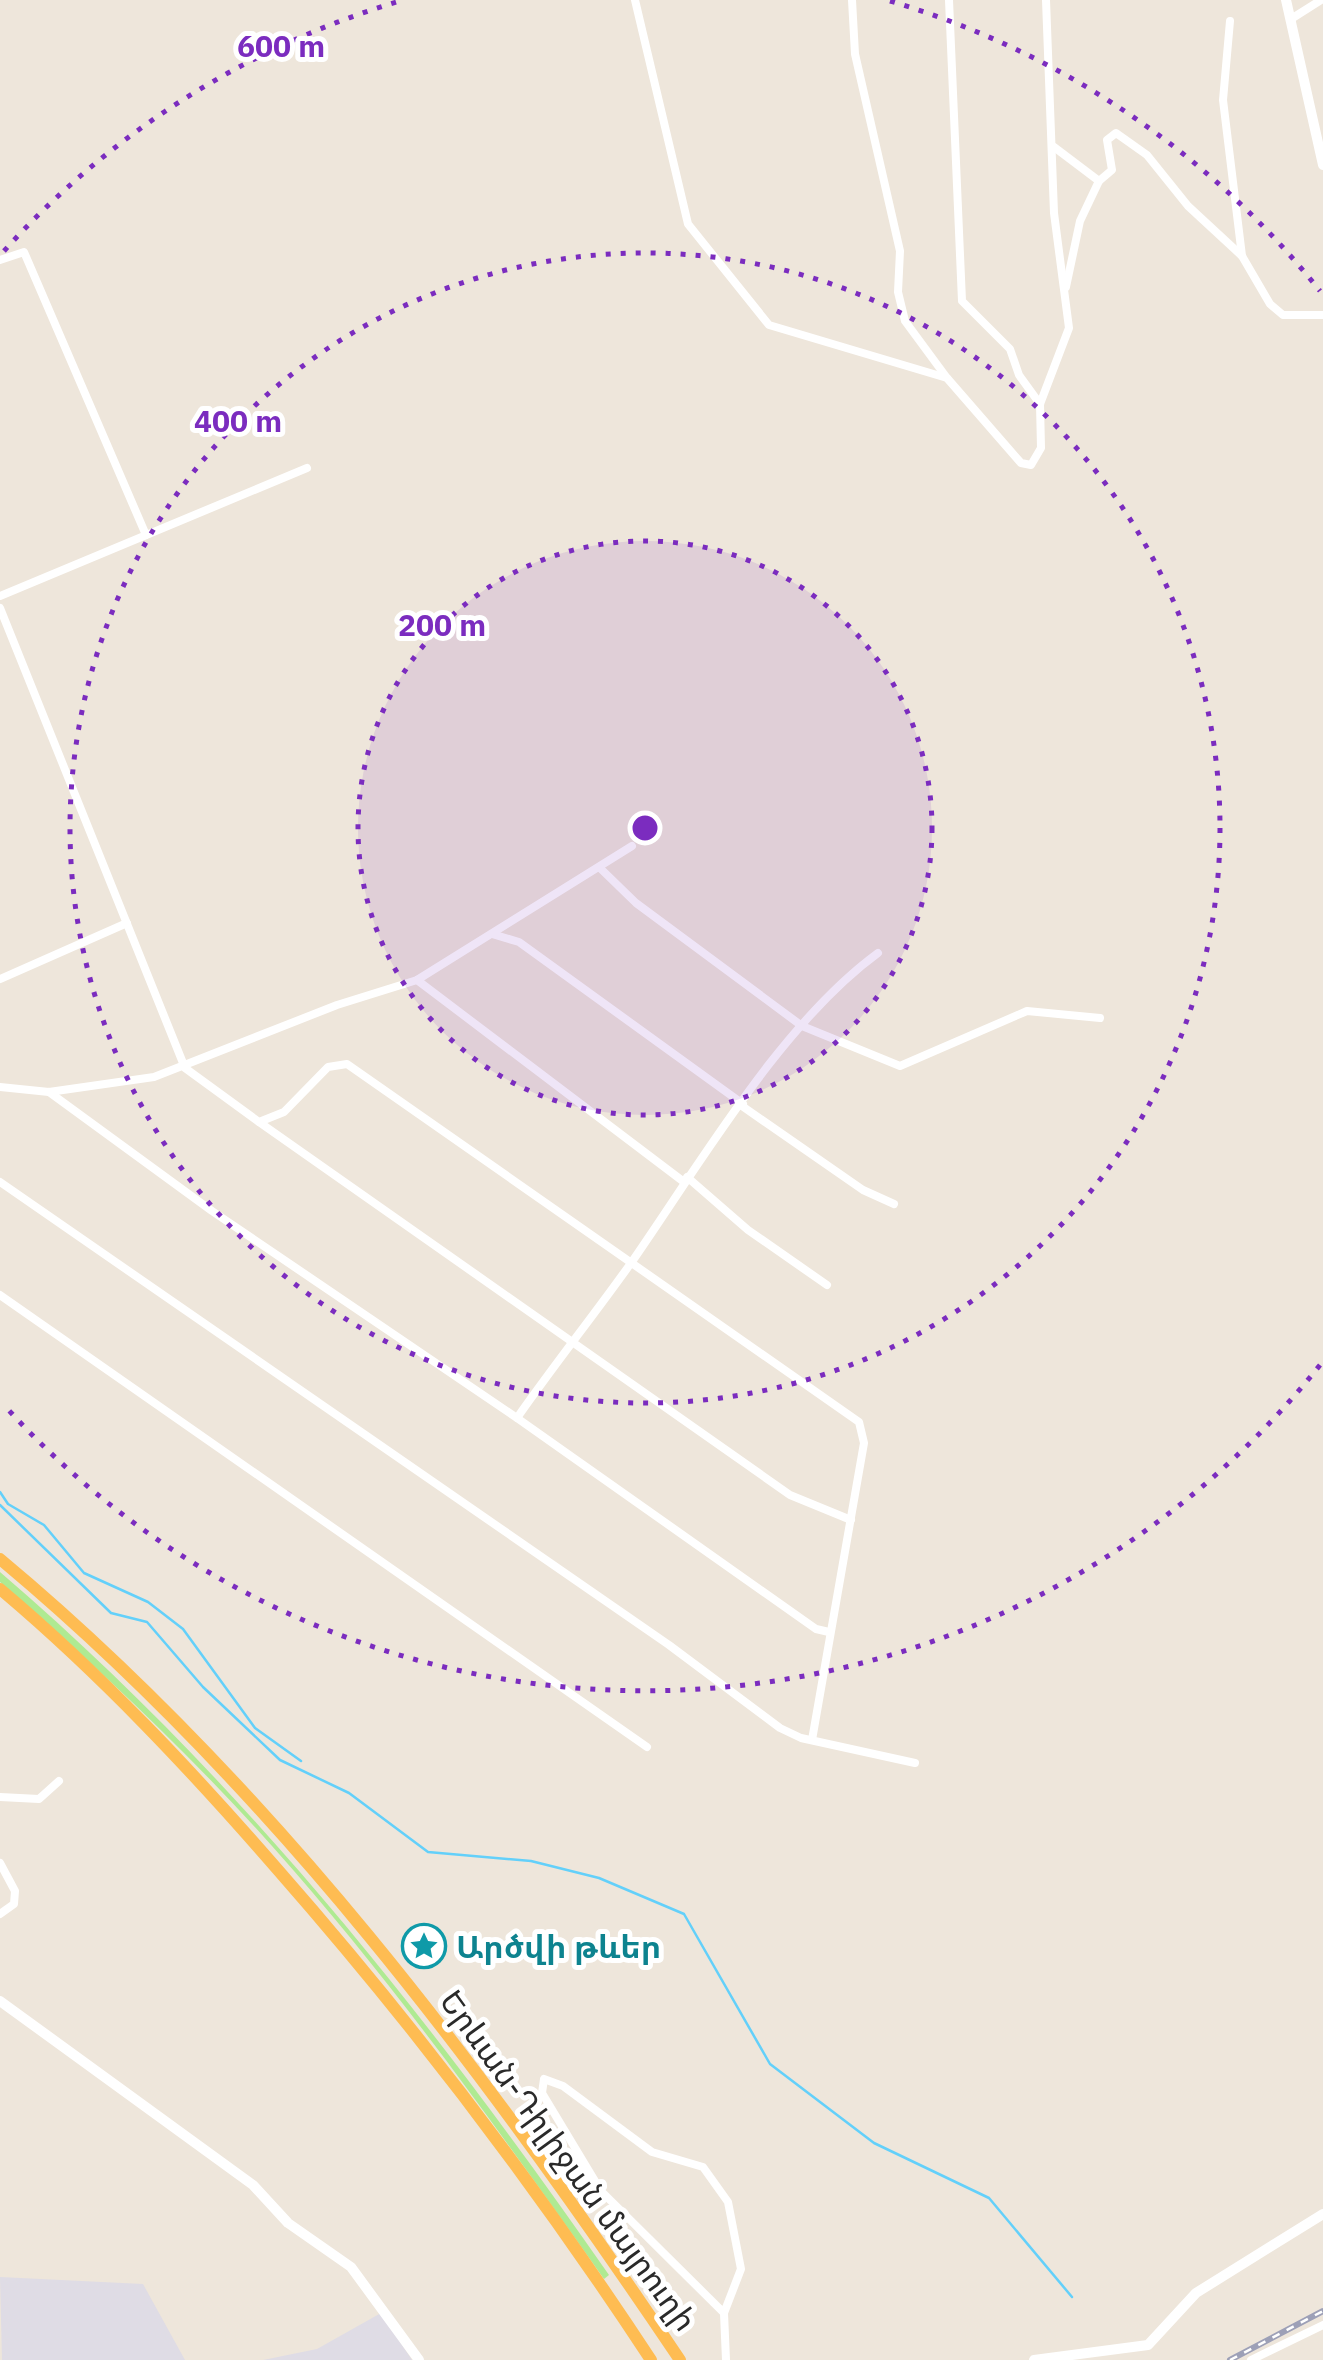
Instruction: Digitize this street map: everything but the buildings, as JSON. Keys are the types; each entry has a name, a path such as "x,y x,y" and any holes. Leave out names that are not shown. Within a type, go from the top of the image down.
{"highway":[{"name":"Երևան-Դիլիջան մայրուղի","path":"0,1559 76,1624 216,1762 366,1935 480,2076 592,2227 680,2360"},
{"name":"Երևան-Դիլիջան մայրուղի","path":"0,1589 198,1778 350,1951 461,2088 651,2360"}],"street":[{"path":"635,0 688,224 769,325 947,378"},
{"path":"852,0 855,54 900,251 898,292 905,321 947,378 1021,462 1030,465 1041,448 1037,416 1040,404 1069,328 1054,214 1046,0"},
{"path":"949,0 962,301 1010,349 1018,375 1040,404"},
{"path":"1286,0 1323,165"},
{"path":"1291,19 1321,0"},
{"path":"1230,21 1223,100 1242,256"},
{"path":"1065,294 1080,221 1099,180 1112,170 1107,140 1120,134 1147,155 1188,206 1242,256 1270,304 1283,315 1323,315"},
{"path":"1054,147 1099,180"},
{"path":"0,260 24,252 146,535"},
{"path":"0,596 306,468"},
{"path":"0,608 185,1068 790,1495 850,1520"},
{"path":"0,1087 49,1092 185,1068 337,1005 417,980 601,869 632,846"},
{"path":"601,869 636,903 802,1026 900,1066 1027,1011 1100,1018"},
{"path":"0,979 127,923"},
{"path":"491,934 519,942 742,1105 864,1190 894,1204"},
{"path":"517,1418 686,1180 802,1026 838,982 878,952"},
{"path":"417,980 748,1230 827,1285"},
{"path":"259,1122 284,1112 328,1067 347,1064 860,1422 864,1443 812,1740"},
{"path":"49,1092 212,1211 517,1418 816,1629 829,1632"},
{"path":"0,1182 637,1622 780,1728 812,1740 915,1763"},
{"path":"0,1295 647,1746"},
{"path":"0,1797 39,1799 59,1781"},
{"path":"0,1863 15,1892 14,1904 0,1914"},
{"path":"0,2001 253,2184 288,2223 351,2267 419,2360"},
{"path":"724,2314 601,2191 542,2093 544,2079 563,2086 652,2152 704,2168 728,2202 740,2268 724,2314 726,2360"},
{"path":"1034,2360 1148,2345 1196,2293 1323,2214"},
{"path":"1252,2360 1323,2325"}],"shaded area":[{"path":"0,2277 143,2284 185,2360 2,2360"},
{"path":"381,2313 412,2360 263,2360 317,2349"}],"green space":[{"path":"0,1572 171,1733 327,1904 471,2085 609,2275 604,2279 444,2058 317,1897 174,1743 0,1582"}],"waterway":[{"path":"0,1492 8,1504 44,1525 84,1573 148,1602 183,1629 255,1728 301,1761"},
{"path":"0,1505 111,1613 147,1622 203,1687 280,1760 349,1793 428,1852 531,1861 599,1878 684,1914 770,2064 874,2143 989,2198 1072,2297"}],"railway":[{"path":"1230,2360 1323,2311"}],"place":[{"name":"Արծվի թևեր","path":"424,1946"}]}
